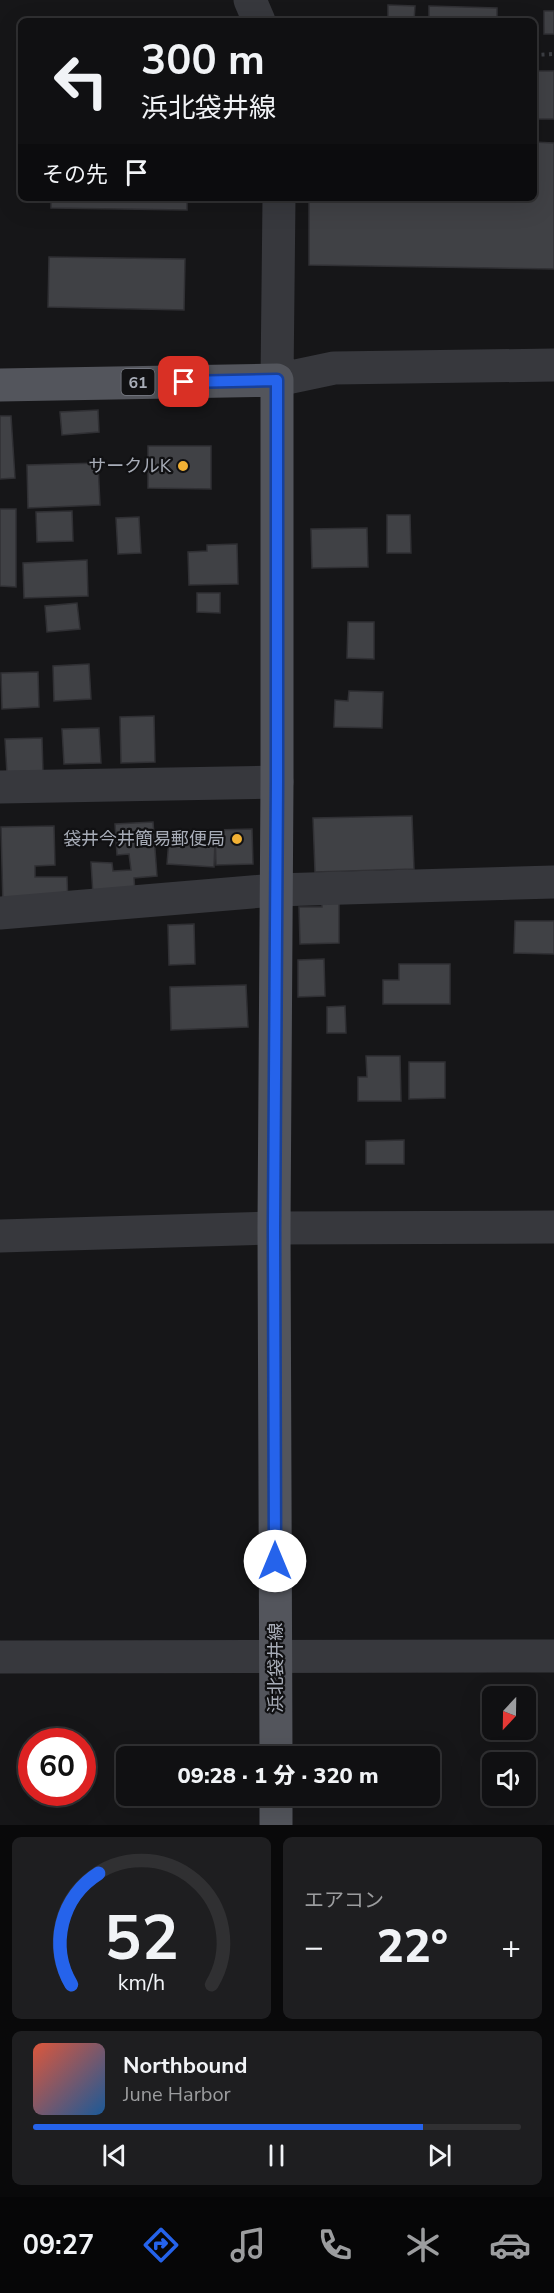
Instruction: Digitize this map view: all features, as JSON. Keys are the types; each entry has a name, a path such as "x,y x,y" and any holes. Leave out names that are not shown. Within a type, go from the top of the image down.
{"main road":[{"name":"61","path":"0,384 277,380"},
{"name":"浜北袋井線","path":"276,1746 274,1228 277,380"},
{"path":"276,1806 276,1825"}],"street":[{"path":"250,0 258,18"},
{"path":"279,201 277,380 334,368 554,365"},
{"path":"0,787 277,782"},
{"path":"0,914 275,890 554,882"},
{"path":"0,1236 274,1228 554,1227"},
{"path":"0,1657 554,1656"}],"path":[{"path":"537,55 554,54"}],"building":[{"path":"388,5 415,6 414,18 388,18"},
{"path":"429,6 497,8 497,18 429,18"},
{"path":"544,11 554,11 554,34 544,34"},
{"path":"537,71 554,71 554,119 537,119"},
{"path":"537,142 554,143 554,269 309,265 309,201 537,201"},
{"path":"51,201 187,201 187,210 51,208"},
{"path":"49,257 185,259 184,310 48,307"},
{"path":"98,410 99,432 62,435 60,412"},
{"path":"0,416 11,416 15,478 0,479"},
{"path":"148,446 211,446 211,489 148,488"},
{"path":"98,463 100,505 28,508 27,465"},
{"path":"0,509 16,509 16,587 0,586"},
{"path":"72,511 73,541 37,542 36,512"},
{"path":"387,515 410,515 411,553 387,553"},
{"path":"139,517 141,553 118,554 116,518"},
{"path":"367,528 368,567 312,568 311,529"},
{"path":"237,544 238,584 189,585 188,552 207,551 207,545"},
{"path":"87,560 88,596 24,598 23,563"},
{"path":"197,593 220,593 220,613 197,612"},
{"path":"77,603 80,629 47,632 45,606"},
{"path":"348,622 374,622 374,659 347,658"},
{"path":"89,664 91,699 54,701 53,666"},
{"path":"38,672 39,707 2,709 1,673"},
{"path":"349,691 383,692 382,728 334,727 335,700 348,701"},
{"path":"154,716 155,762 121,763 120,717"},
{"path":"99,728 101,763 64,764 62,729"},
{"path":"42,738 43,773 7,774 5,739"},
{"path":"412,816 414,869 315,872 313,818"},
{"path":"153,822 157,876 134,878 135,893 93,895 91,862 112,863 113,871 131,870 129,854 117,855 115,824"},
{"path":"54,826 55,865 35,866 35,877 67,877 68,906 3,907 1,827"},
{"path":"252,829 253,864 216,865 215,830"},
{"path":"169,839 215,842 214,867 167,864"},
{"path":"322,897 339,897 339,943 300,944 299,907 322,907"},
{"path":"515,921 554,921 554,954 514,953"},
{"path":"194,924 195,964 169,965 168,925"},
{"path":"324,959 325,996 298,997 298,960"},
{"path":"399,964 450,964 450,1004 383,1004 383,980 399,980"},
{"path":"246,985 248,1027 171,1030 170,987"},
{"path":"345,1006 346,1033 327,1033 327,1007"},
{"path":"366,1056 400,1056 401,1101 358,1101 358,1077 367,1077"},
{"path":"409,1062 445,1062 445,1098 409,1099"},
{"path":"404,1140 404,1164 366,1164 366,1141"}],"place":[{"name":"サークルK","path":"183,466"},
{"name":"袋井今井簡易郵便局","path":"237,839"}],"route":[{"path":"184,382 277,380 275,1561"}]}
